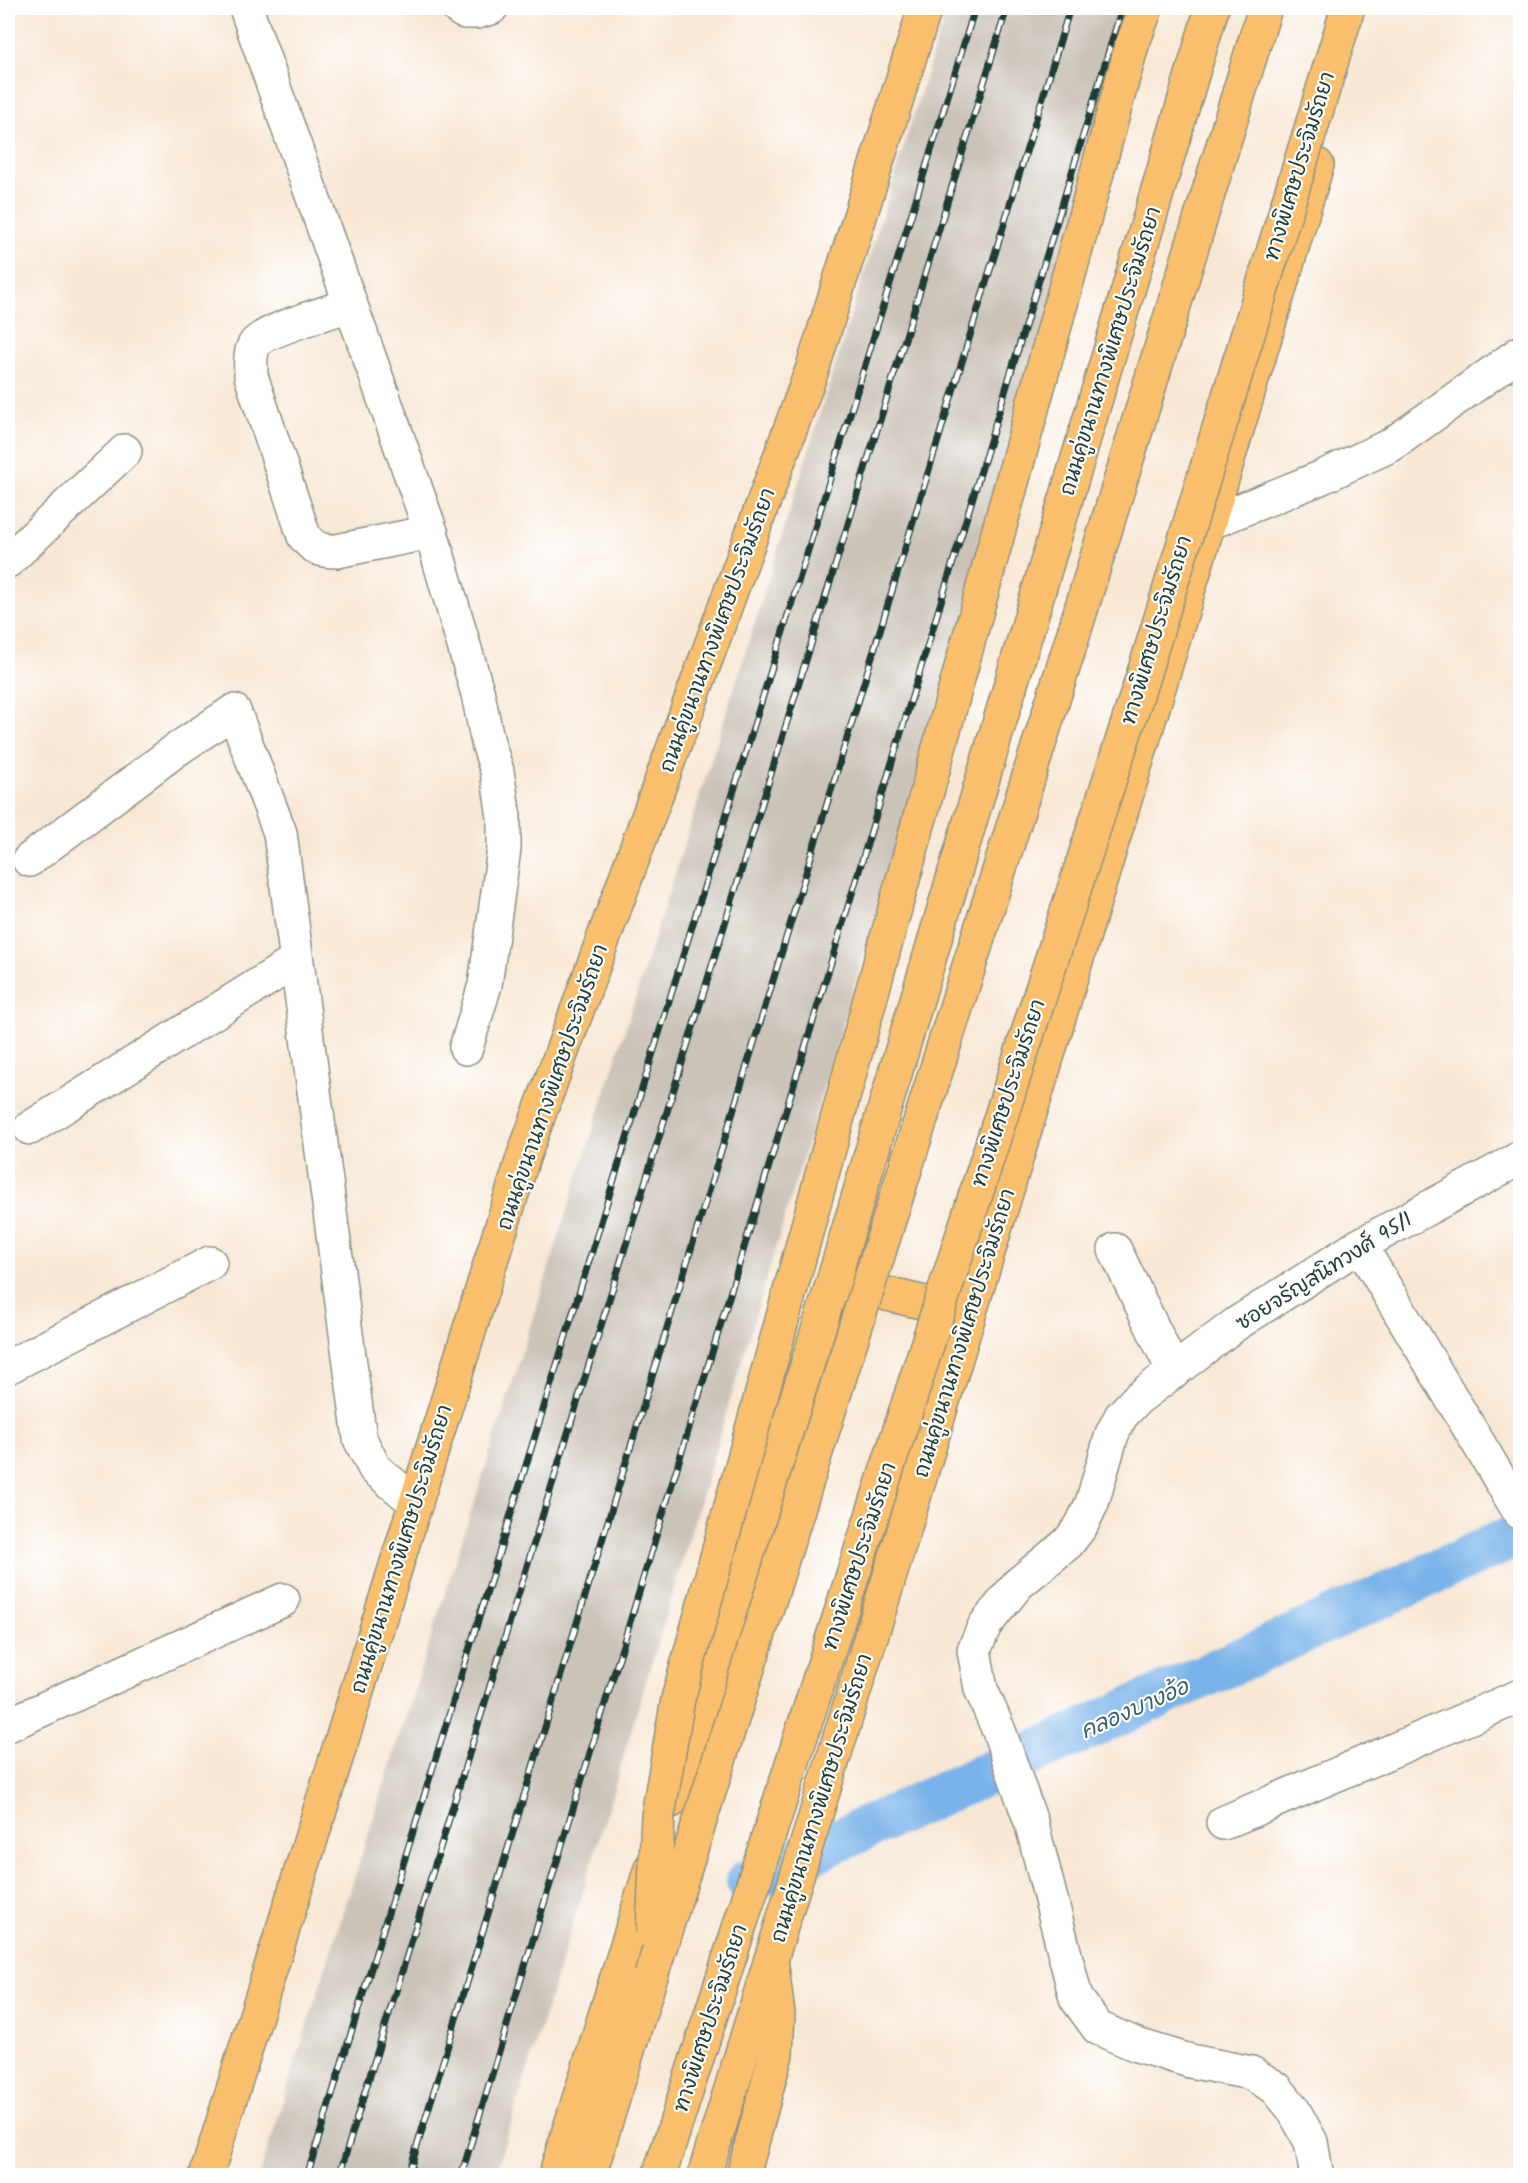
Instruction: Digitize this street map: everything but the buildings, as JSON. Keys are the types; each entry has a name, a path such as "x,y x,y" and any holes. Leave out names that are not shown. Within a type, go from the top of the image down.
{"main road":[{"name":"ถนนคู่ขนานทางพิเศษประจิมรัถยา","path":"206,2175 524,1155 812,370 925,8"},
{"path":"651,1976 657,1815 678,1699 714,1576 1132,45 1146,8"},
{"name":"ถนนคู่ขนานทางพิเศษประจิมรัถยา","path":"555,2175 833,1282 1212,8"},
{"path":"589,2175 1057,686 1265,8"},
{"name":"ทางพิเศษประจิมรัถยา","path":"659,2175 1139,687 1347,8"},
{"name":"ถนนคู่ขนานทางพิเศษประจิมรัถยา","path":"704,2175 970,1314 1364,8"},
{"path":"833,1282 970,1314"},
{"path":"743,2175 776,2054 778,2014 771,1959"}],"street":[{"path":"246,8 431,532 478,694 488,743 497,771 504,817 504,849 485,985 466,1048"},
{"path":"459,8 464,12 477,12 491,8"},
{"path":"349,305 274,332 256,343 251,356 251,376 304,536 313,547 330,551 431,532"},
{"path":"1209,523 1320,478 1391,445 1521,353"},
{"path":"8,561 125,451"},
{"path":"29,860 176,750 234,711 280,833 360,1439 375,1469 416,1503"},
{"path":"30,1128 296,961"},
{"name":"ซอยจรัญสนิทวงศ์ 95/1","path":"1316,2175 1311,2142 1293,2109 1276,2088 1251,2073 1180,2058 1137,2045 1098,2028 1076,1998 1032,1825 999,1731 981,1689 974,1650 985,1624 1018,1584 1068,1543 1081,1526 1092,1503 1113,1434 1121,1416 1137,1399 1236,1324 1360,1245 1521,1158"},
{"path":"1360,1245 1517,1507"},
{"path":"1115,1250 1174,1372"},
{"path":"8,1367 210,1263"},
{"path":"8,1725 283,1600"},
{"path":"1223,1823 1521,1696"}],"shaded area":[{"path":"947,8 1147,8 591,1865 495,2175 259,2176 744,657"}],"waterway":[{"name":"คลองบางอ้อ","path":"748,1881 1520,1534"}],"railway":[{"path":"307,2176 975,8"},
{"path":"339,2176 1007,8"},
{"path":"408,2176 1070,8"},
{"path":"461,2176 1122,8"}]}
